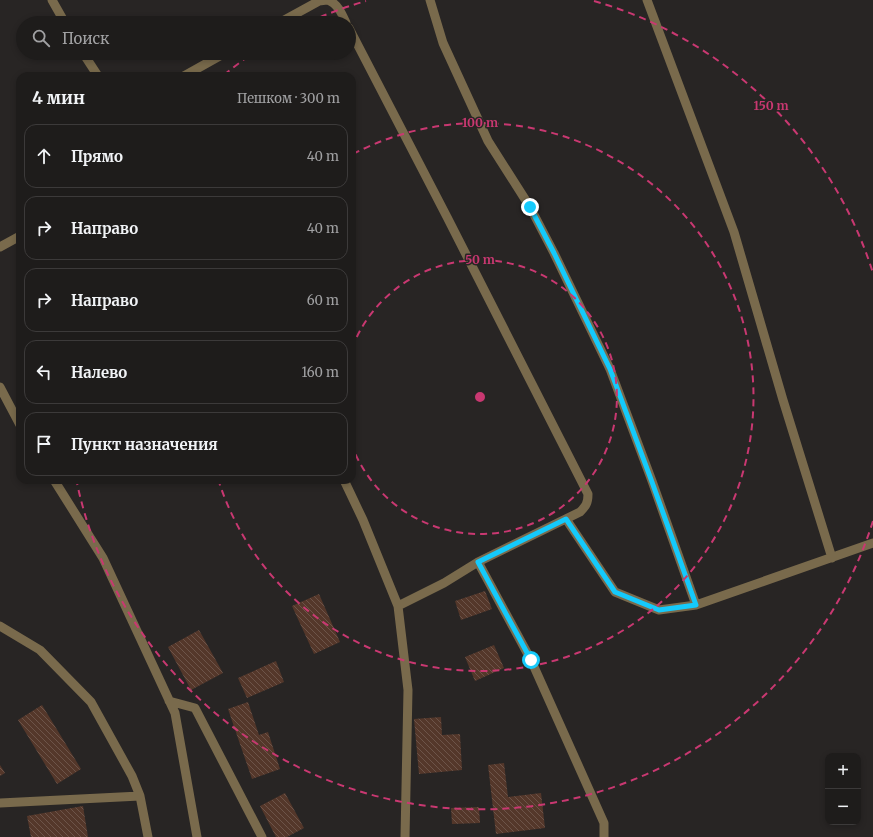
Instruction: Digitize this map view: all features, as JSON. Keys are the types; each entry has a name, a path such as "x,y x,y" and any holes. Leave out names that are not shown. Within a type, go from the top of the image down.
{"lane":[{"path":"52,0 61,16"},
{"path":"291,16 319,1 328,0 333,2 338,7 342,16"},
{"path":"430,0 443,43 488,141 530,207 610,369 696,605"},
{"path":"647,0 734,232 783,400 832,558"},
{"path":"356,42 588,494 588,502 580,512 478,562 444,583 398,606"},
{"path":"88,60 95,72"},
{"path":"191,72 213,60"},
{"path":"0,246 16,238"},
{"path":"0,387 16,417"},
{"path":"57,484 103,558 175,714 197,837"},
{"path":"346,484 363,520 398,606 408,690 405,837"},
{"path":"566,519 615,592 659,610 696,605 873,543"},
{"path":"478,562 531,660 604,822 604,837"},
{"path":"0,626 40,650 91,702 132,776 140,796 148,837"},
{"path":"169,700 195,708 262,837"},
{"path":"0,803 140,796"}],"building":[{"path":"485,591 492,609 461,620 455,601"},
{"path":"319,594 340,642 314,654 292,606"},
{"path":"199,630 223,673 191,690 168,647"},
{"path":"494,645 504,668 475,681 465,657"},
{"path":"276,661 284,682 247,698 238,678"},
{"path":"248,702 259,735 268,732 280,769 252,779 228,709"},
{"path":"42,705 81,769 57,784 18,720"},
{"path":"441,717 442,735 460,734 462,770 419,774 414,719"},
{"path":"504,763 508,797 541,793 545,828 496,834 488,765"},
{"path":"0,765 5,773 0,776"},
{"path":"285,793 304,828 287,837 276,837 260,806"},
{"path":"83,806 88,837 31,837 27,816"},
{"path":"479,807 480,823 452,824 451,808"}],"route":[{"path":"530,207 610,369 696,605 659,610 615,592 566,519 478,562 531,660"}]}
